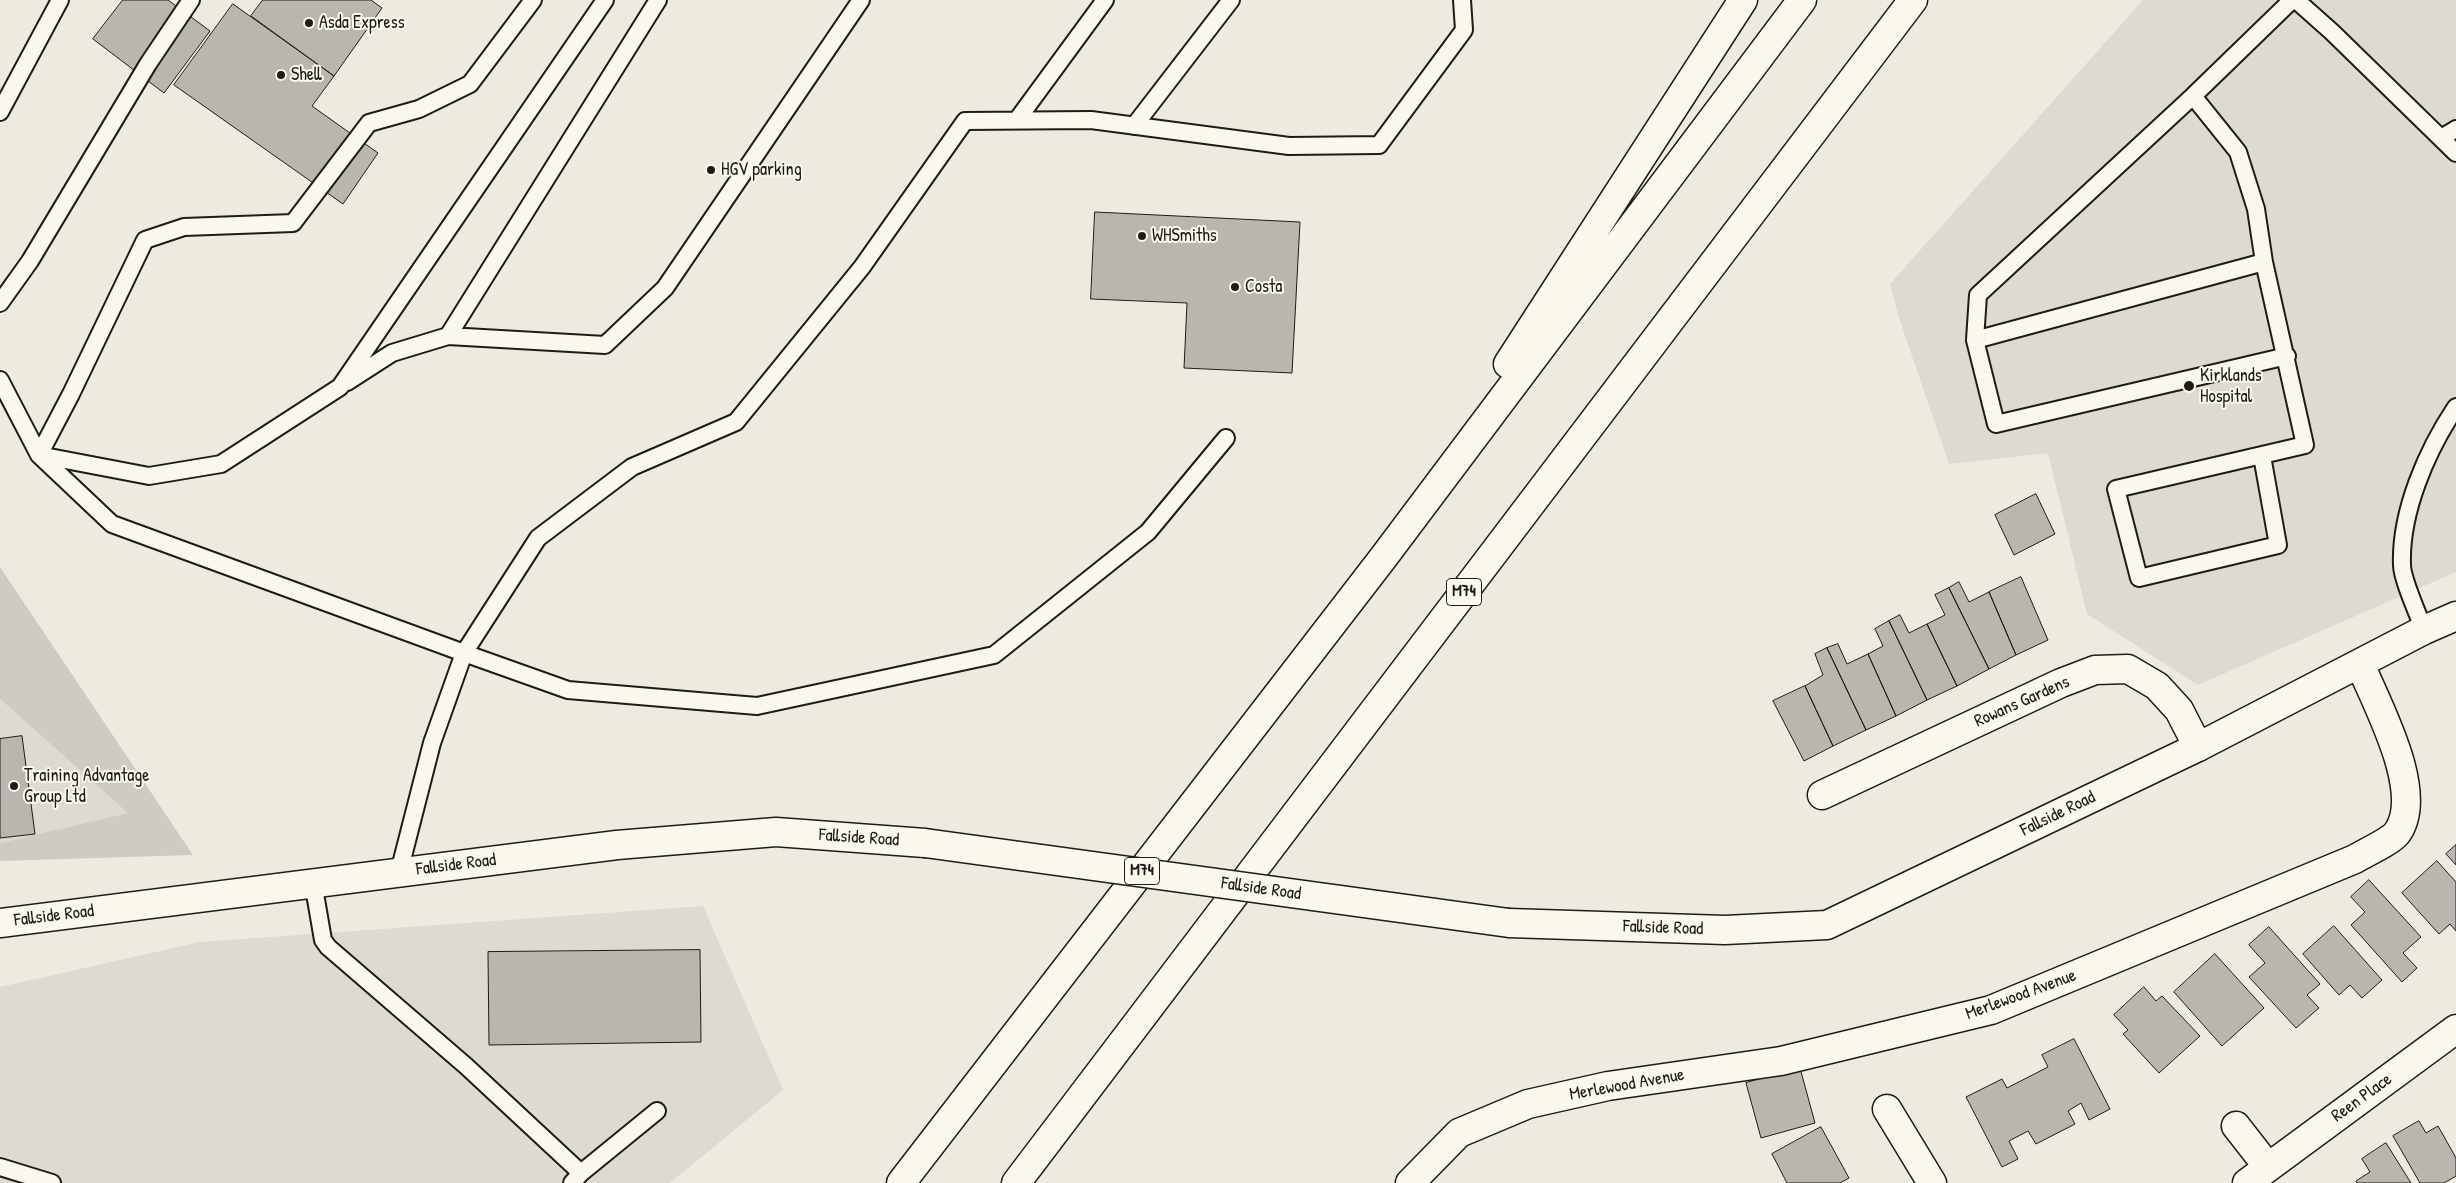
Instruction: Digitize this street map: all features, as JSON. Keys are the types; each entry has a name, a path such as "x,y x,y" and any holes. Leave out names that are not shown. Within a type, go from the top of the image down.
{"main road":[{"path":"1383,558 1743,0"},
{"name":"M74","path":"901,1183 1383,558 1802,0"},
{"name":"M74","path":"1016,1183 1913,0"},
{"name":"Fallside Road","path":"0,923 617,845 776,832 925,843 1509,923 1725,930 1827,925 2198,747 2424,630 2456,616"},
{"name":"Merlewood Avenue","path":"1410,1183 1459,1134 1528,1104 1608,1086 1781,1061 1991,1010 2355,859 2397,834 2407,809 2404,773 2360,664"},
{"name":"Rowans Gardens","path":"1822,795 2061,683 2095,670 2128,669 2157,686 2179,710 2198,747"},
{"name":"Reen Place","path":"2247,1183 2456,1029"},
{"path":"1887,1109 1932,1183"},
{"path":"2236,1126 2268,1167"}],"lane":[{"path":"0,112 60,0"},
{"path":"0,303 30,261 148,64 191,0"},
{"path":"39,454 71,394 145,240 184,227 293,223 369,123 419,109 470,84 533,0"},
{"path":"340,387 605,0"},
{"path":"448,336 658,0"},
{"path":"39,454 149,476 221,464 392,353 448,336 605,345 665,288 861,0"},
{"path":"1017,120 1105,0"},
{"path":"1134,126 1231,0"},
{"path":"399,872 432,743 464,653 538,538 632,467 736,422 862,267 965,121 1090,120 1289,146 1379,146 1464,30 1462,0"},
{"path":"2287,356 1996,424 1975,340 1978,295 2193,96 2292,0"},
{"path":"2296,0 2332,32 2456,153"},
{"path":"2193,96 2238,152 2256,209 2264,262 2287,356 2305,445 2116,489 2139,578 2278,544 2262,456"},
{"path":"2441,138 2456,129"},
{"path":"1975,340 2264,262"},
{"path":"0,380 39,454 112,524 568,690 757,706 994,655 1148,532 1226,438"},
{"path":"2424,630 2402,566 2408,510 2441,429 2456,407"},
{"path":"313,882 323,940 328,947 466,1066 576,1178 657,1110"},
{"path":"0,1167 52,1183"}],"shaded area":[{"name":"Kirklands Hospital","path":"2143,0 2456,0 2456,572 2198,685 2087,614 2048,453 1949,464 1899,318 1890,284"},
{"path":"0,567 193,855 0,861 0,843 128,813 0,699"},
{"path":"0,699 129,813 0,843"},
{"path":"703,906 783,1090 670,1183 0,1183 0,987 200,942"}],"building":[{"path":"123,0 168,0 210,31 164,93 93,39"},
{"path":"263,0 371,0 382,8 334,76 251,16"},
{"path":"233,4 334,76 312,106 378,153 343,204 174,85"},
{"path":"1095,212 1300,222 1292,373 1184,368 1187,303 1091,299"},
{"path":"2036,494 2055,534 2014,555 1995,515"},
{"path":"2021,577 2048,640 2016,655 1989,592"},
{"path":"1959,582 1969,602 1989,592 2016,655 1989,669 1949,588"},
{"path":"1949,588 1989,669 1957,686 1927,624 1945,615 1935,595"},
{"path":"1900,615 1909,633 1927,624 1957,686 1927,700 1889,621"},
{"path":"1889,621 1927,700 1896,716 1868,654 1883,646 1875,629"},
{"path":"1838,644 1847,664 1868,654 1896,716 1866,730 1827,648"},
{"path":"1827,648 1866,730 1833,746 1805,686 1823,675 1815,654"},
{"path":"1805,686 1833,746 1804,761 1773,701"},
{"name":"Training Advantage Group Ltd","path":"22,736 35,834 0,838 0,739"},
{"path":"2456,845 2456,865 2446,854"},
{"path":"2437,861 2456,882 2456,931 2450,924 2439,934 2402,893"},
{"path":"2369,880 2421,937 2403,953 2417,968 2402,982 2351,925 2365,912 2351,897"},
{"path":"2334,926 2382,980 2362,998 2350,985 2339,995 2303,954"},
{"path":"2269,927 2320,984 2307,995 2319,1008 2296,1028 2249,977 2265,963 2249,945"},
{"path":"700,950 701,1042 489,1045 488,952"},
{"path":"2215,954 2264,1008 2222,1046 2174,992"},
{"path":"2144,987 2156,1001 2162,996 2200,1036 2159,1073 2123,1034 2128,1030 2114,1015"},
{"path":"2074,1039 2110,1109 2089,1120 2081,1103 2068,1111 2075,1124 2036,1144 2028,1131 2009,1141 2018,1159 2002,1167 1966,1097 2002,1079 2007,1088 2048,1067 2042,1055"},
{"path":"1800,1068 1815,1123 1761,1138 1746,1083"},
{"path":"2419,1121 2426,1133 2438,1126 2456,1158 2456,1176 2444,1183 2420,1183 2393,1136"},
{"path":"1821,1127 1849,1178 1840,1183 1787,1183 1772,1154"},
{"path":"2386,1143 2411,1183 2357,1183 2356,1181 2370,1172 2362,1159"}],"place":[{"name":"Asda Express","path":"309,23"},
{"name":"Shell","path":"281,75"},
{"name":"HGV parking","path":"711,170"},
{"name":"WHSmiths","path":"1142,236"},
{"name":"Costa","path":"1235,287"},
{"name":"Kirklands Hospital","path":"2189,386"},
{"name":"Training Advantage Group Ltd","path":"14,786"}]}
